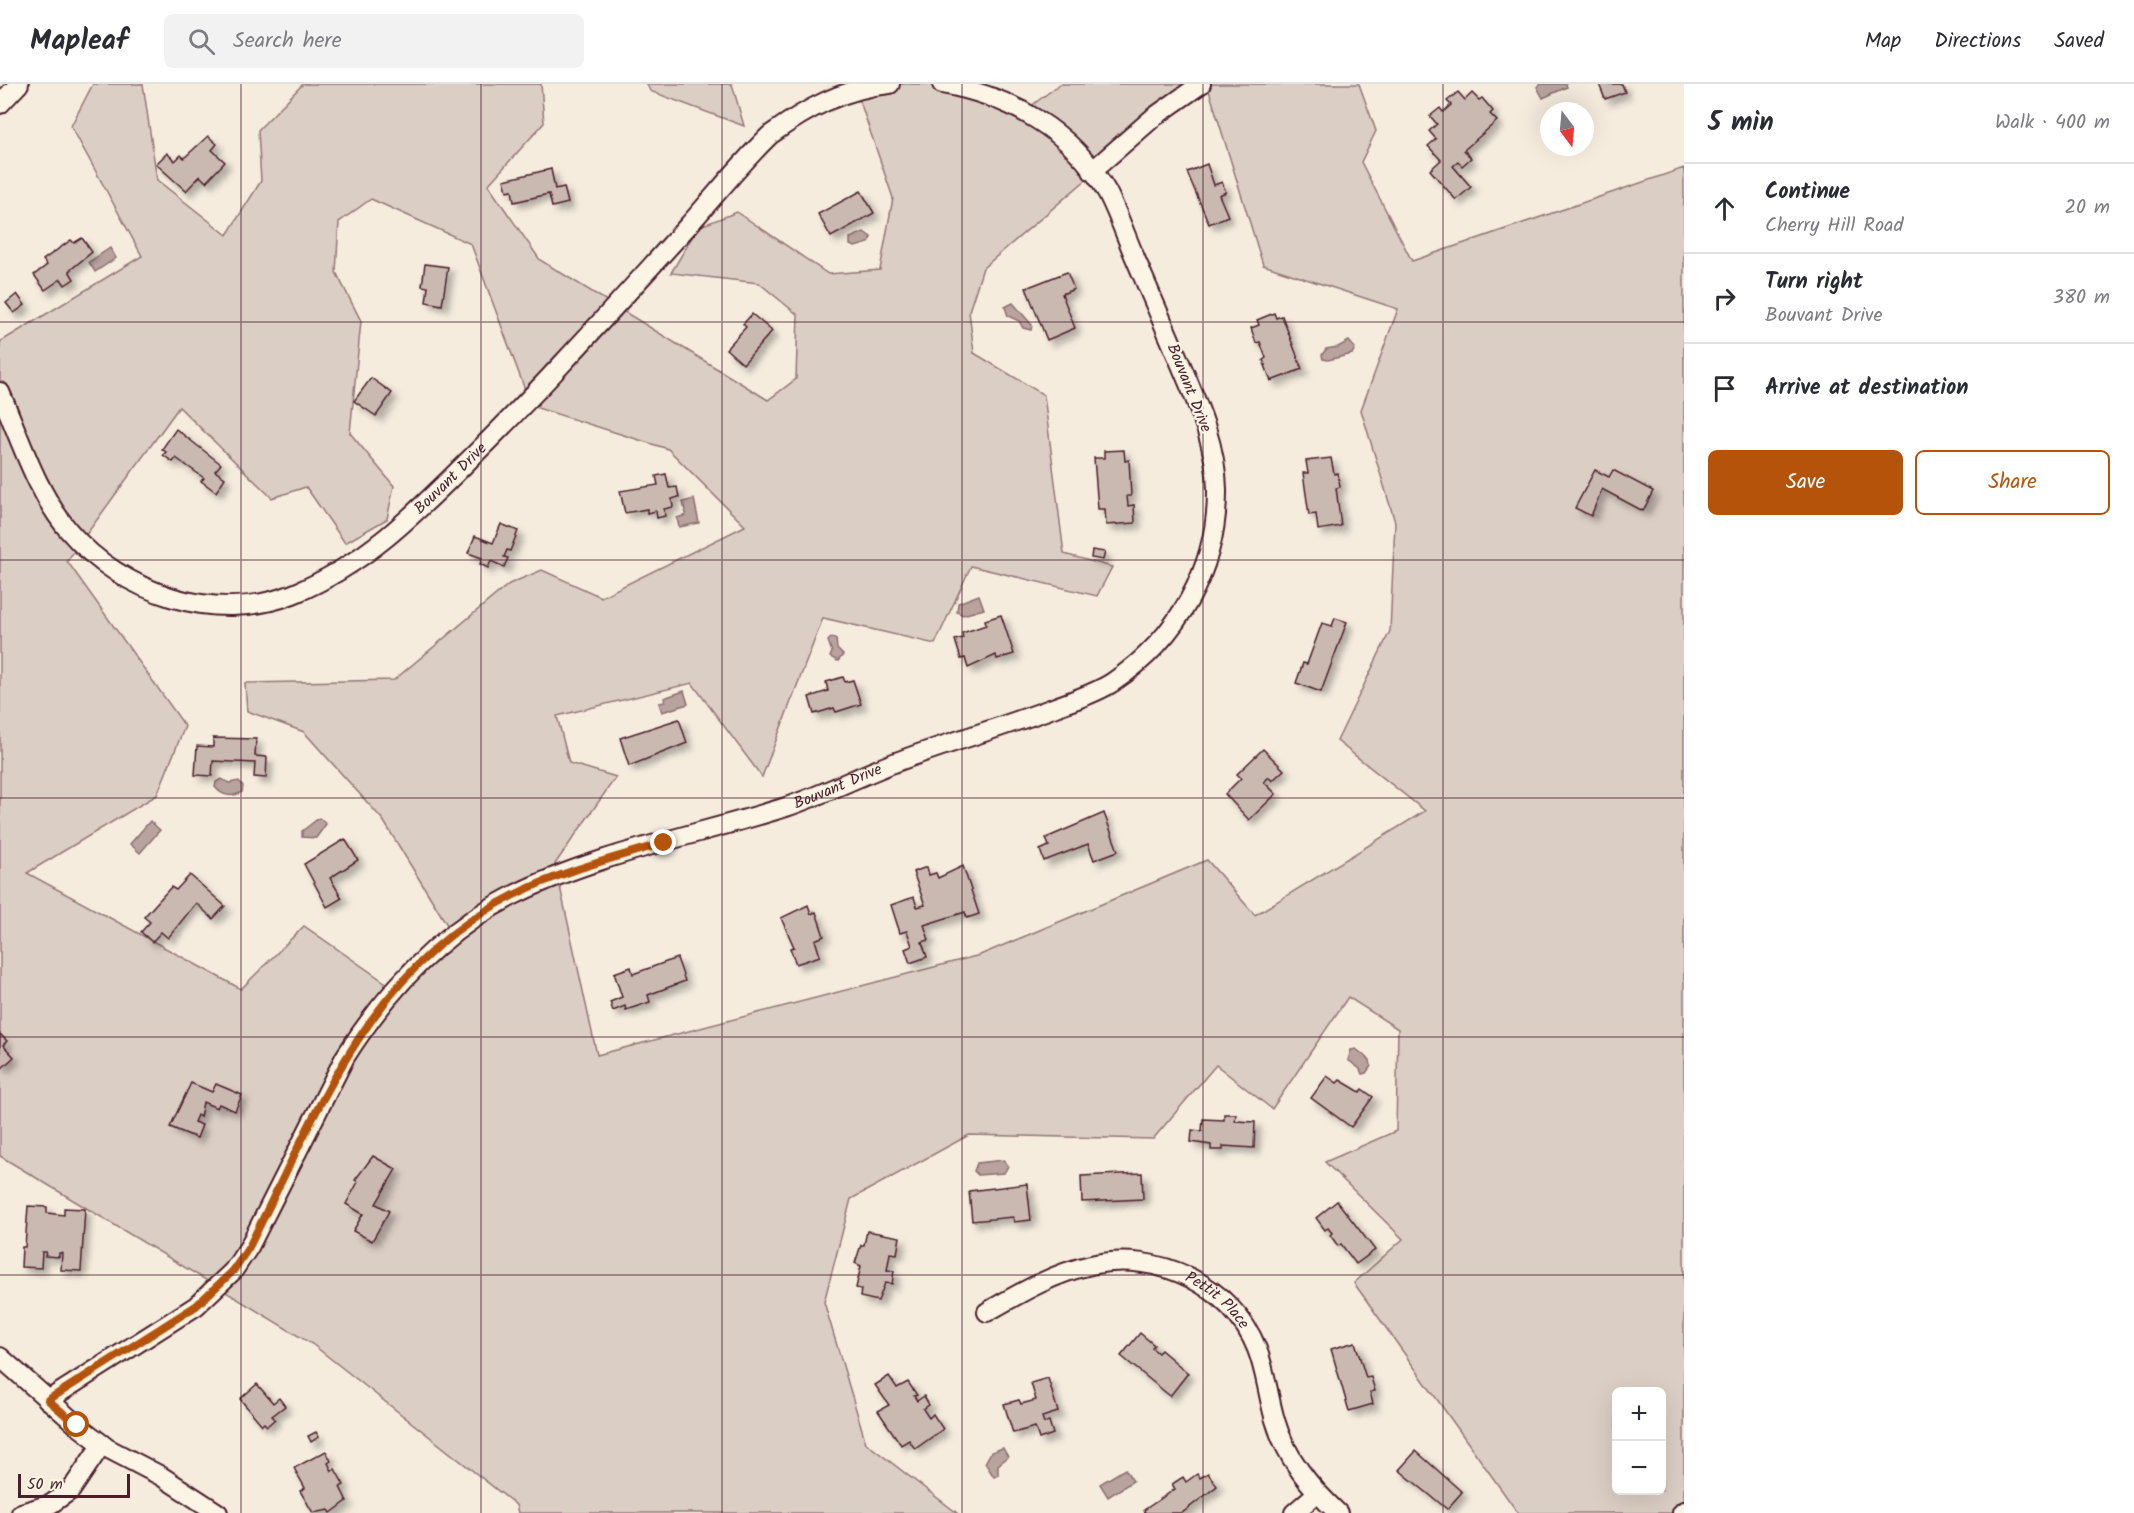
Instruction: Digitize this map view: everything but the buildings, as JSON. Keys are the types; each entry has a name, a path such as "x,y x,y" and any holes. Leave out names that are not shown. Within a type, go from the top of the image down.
{"street":[{"path":"0,104 19,84"},
{"name":"Bouvant Drive","path":"0,392 54,511 88,551 110,569 157,593 185,601 237,605 290,595 346,567 405,523 531,398 770,135 798,114 826,100 852,91 890,84"},
{"name":"Bouvant Drive","path":"48,1400 196,1306 233,1271 249,1247 345,1057 364,1026 415,966 447,938 482,914 551,878 789,806 841,787 897,762 1004,727 1095,692 1114,681 1158,644 1190,601 1203,573 1216,517 1214,459 1199,408 1107,193 1072,147 1025,112 997,98 942,84"},
{"path":"1092,171 1154,117 1201,84"},
{"name":"Pettit Place","path":"987,1312 1038,1284 1090,1265 1110,1262 1133,1261 1161,1267 1198,1281 1231,1308 1245,1326 1264,1368 1275,1421 1286,1447 1299,1471 1338,1513"},
{"path":"0,1357 102,1444 161,1476 218,1513"},
{"path":"21,1513 51,1504 71,1490 102,1444"},
{"path":"1294,1513 1317,1493"}],"shaded area":[{"path":"93,84 143,84 157,180 227,235 261,181 258,130 303,84 541,84 544,123 488,185 540,260 768,400 796,379 798,315 759,283 671,273 698,227 737,212 828,274 880,270 893,198 854,84 968,84 1031,106 1060,84 1198,84 983,268 969,311 974,353 1044,395 1064,554 1112,567 1097,596 971,566 935,644 823,618 762,777 692,683 557,716 569,763 616,777 555,864 597,1055 980,955 1207,860 1255,915 1425,811 1337,741 1390,631 1395,522 1361,410 1398,309 1263,265 1207,84 1359,84 1376,131 1361,162 1412,261 1684,168 1684,1513 1518,1513 1354,1283 1403,1239 1325,1162 1396,1131 1398,1029 1348,997 1272,1109 1216,1065 1153,1139 969,1135 851,1199 824,1302 866,1443 957,1513 518,1513 516,1505 312,1344 0,1156 0,342 142,256 71,126","holes":["371,199 471,244 531,406 668,449 745,526 601,597 542,570 509,584 394,680 245,683 247,711 304,732 383,820 449,928 392,987 304,926 241,989 27,873 157,795 185,726 67,561 179,407 272,498 306,487 345,543 387,519 394,486 350,433 361,321 336,272 339,222"]},
{"path":"647,84 732,84 744,126 650,91"},
{"path":"1540,84 1566,84 1567,87 1543,98 1537,87"},
{"path":"864,232 871,237 869,243 855,247 850,245 850,238"},
{"path":"110,248 116,258 95,272 89,262"},
{"path":"1013,303 1032,325 1031,330 1023,328 1019,321 1008,316 1005,307"},
{"path":"1349,341 1355,348 1352,354 1328,360 1323,359 1322,355 1326,349 1338,347"},
{"path":"694,499 699,523 679,527 677,518 686,515 683,502"},
{"path":"979,595 984,609 963,615 957,612 958,603"},
{"path":"831,638 836,639 837,649 843,655 838,661 830,657 832,652 828,641"},
{"path":"684,691 688,704 662,712 659,703 665,702 664,698"},
{"path":"221,779 229,783 239,781 243,786 242,792 227,795 221,792 215,787 216,782"},
{"path":"319,818 326,824 316,838 302,837 302,831"},
{"path":"150,821 160,830 140,853 130,844"},
{"path":"1356,1049 1370,1060 1371,1066 1366,1073 1362,1074 1360,1069 1348,1060 1351,1050"},
{"path":"1004,1160 1008,1166 1004,1173 978,1175 974,1171 977,1163"},
{"path":"1003,1448 1008,1457 998,1465 998,1475 994,1477 985,1463 991,1452"},
{"path":"1125,1469 1133,1481 1108,1497 1100,1484"}],"route":[{"path":"77,1425 48,1400 196,1306 216,1290 233,1271 249,1247 345,1057 364,1026 415,966 447,938 512,896 551,878 664,843"}]}
